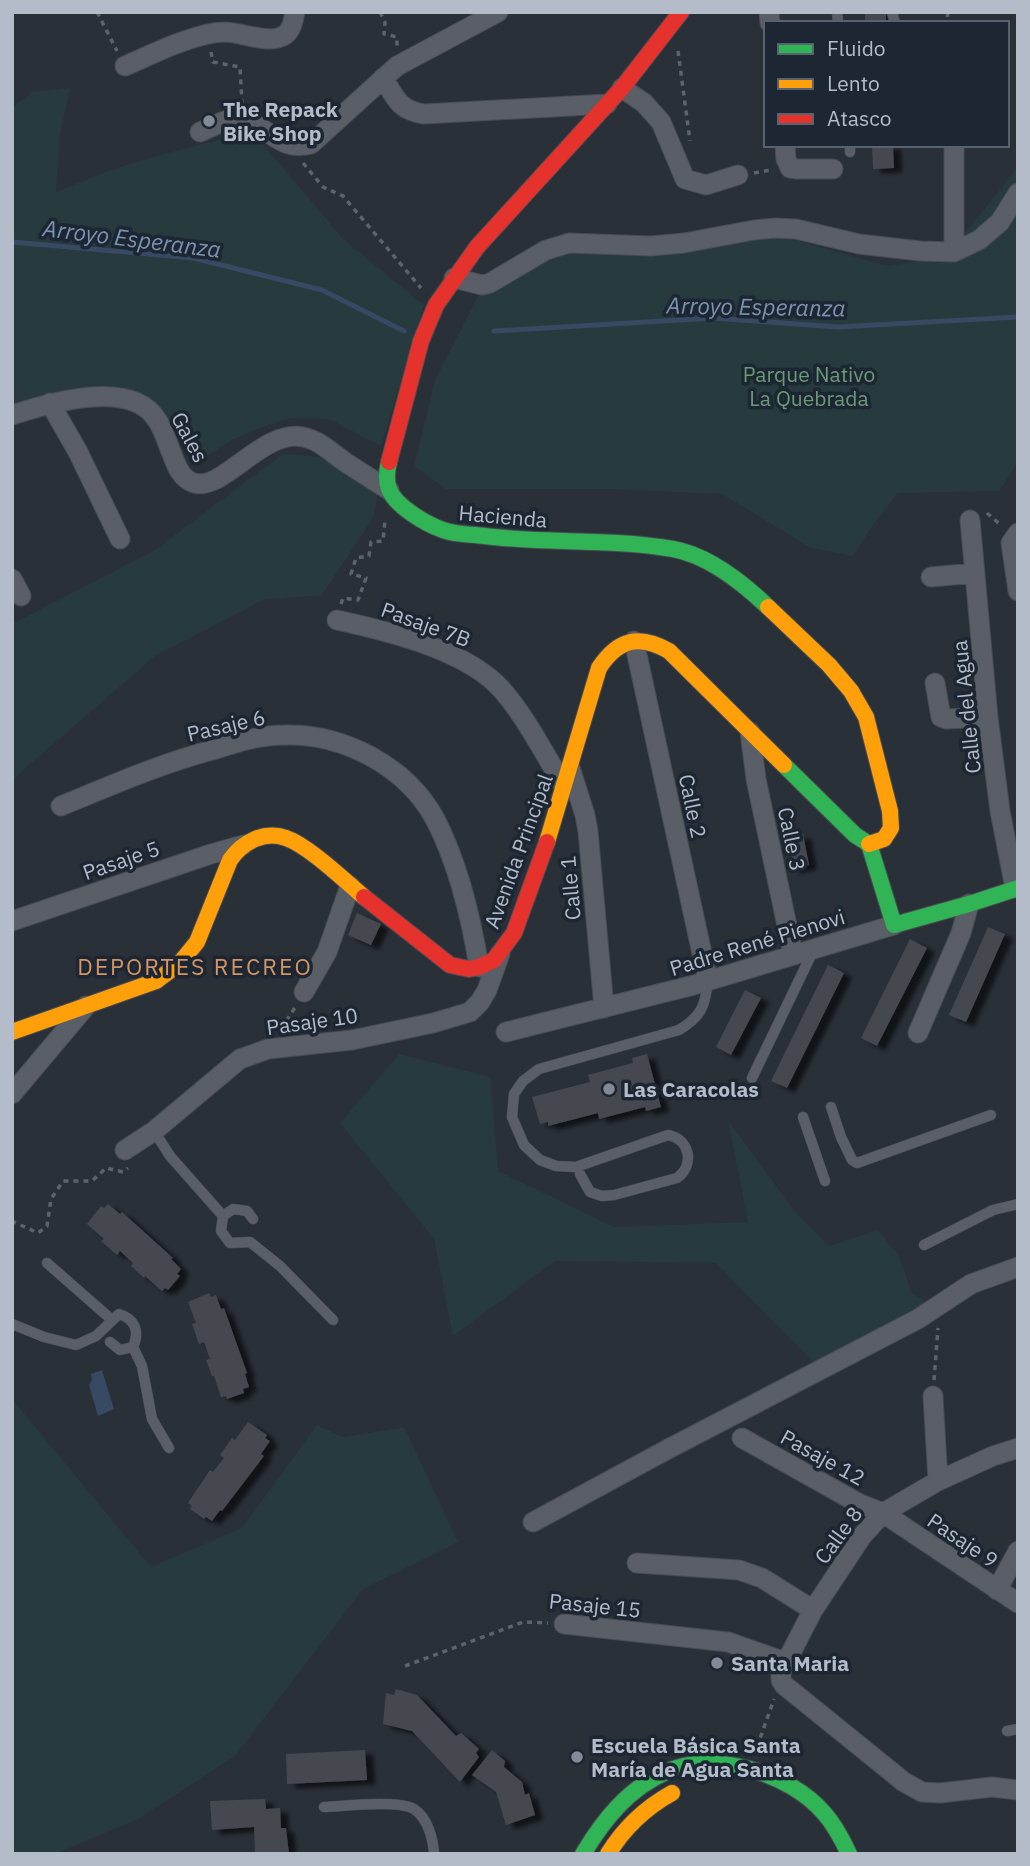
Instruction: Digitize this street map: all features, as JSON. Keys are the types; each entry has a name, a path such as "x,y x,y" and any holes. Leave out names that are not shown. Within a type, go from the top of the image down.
{"street":[{"path":"125,66 208,33 228,32 277,38 285,35 292,27 295,12"},
{"path":"200,132 231,119 243,118 287,145 297,147 310,144 390,72 498,12"},
{"path":"389,490 387,469 394,438 421,341 436,305 477,247 622,88 678,17"},
{"path":"390,72 393,95 411,112 424,114 607,104"},
{"path":"622,88 643,103 661,122 685,179 706,185 738,175"},
{"path":"785,147 790,168 833,169"},
{"path":"954,147 954,252"},
{"path":"454,278 481,285 490,283 546,250 569,243 652,246 775,228 796,229 859,244 954,252 979,240 1000,222 1018,193"},
{"name":"Gales","path":"12,415 50,403 89,396 120,398 144,405 157,419 185,479 196,484 207,483 227,472 274,439 304,437 323,446 389,490"},
{"path":"50,403 78,452 120,540"},
{"name":"Hacienda","path":"389,490 397,501 418,519 445,531 515,540 615,543 675,549 709,562 750,590 829,665 851,691 866,717 890,811 891,828 884,839 869,845"},
{"name":"Calle del Agua","path":"970,520 988,717 1000,811 1017,888"},
{"path":"1016,535 1011,549 1018,591"},
{"path":"931,577 975,573"},
{"name":"Pasaje 7B","path":"337,620 402,636 476,667 503,690 564,786"},
{"path":"634,641 653,642 669,651 839,820 869,845 894,925"},
{"name":"Avenida Principal","path":"480,967 500,954 514,933 539,866 599,668 613,649 634,641"},
{"name":"Calle 2","path":"634,641 708,981"},
{"path":"935,684 941,717 988,717"},
{"name":"Calle 3","path":"750,732 755,779 793,954"},
{"name":"Pasaje 6","path":"61,806 187,757 243,741 303,735 343,744 379,761 396,773 435,819 472,922 480,967"},
{"name":"Calle 1","path":"570,766 588,831 604,1008"},
{"path":"12,1032 156,981 180,963 202,931 230,860 244,844 264,836 285,837 304,847 442,960 460,968 480,967"},
{"name":"Pasaje 5","path":"12,921 244,844"},
{"path":"304,992 327,951 350,886"},
{"name":"Padre René Pienovi","path":"506,1032 708,981 1017,888"},
{"path":"918,1033 961,933 969,904"},
{"name":"Pasaje 10","path":"128,1157 154,1131 240,1059 268,1049 352,1040 433,1023 470,1012 487,990 500,954"},
{"path":"12,1094 86,1006"},
{"path":"533,1521 918,1319 971,1284 1018,1267"},
{"path":"933,1396 938,1481"},
{"name":"Pasaje 12","path":"742,1438 858,1503 883,1513"},
{"name":"Calle 8","path":"783,1671 813,1610 862,1536 883,1513 938,1481 993,1456 1018,1448"},
{"name":"Pasaje 9","path":"883,1513 1018,1603"},
{"path":"997,1590 1018,1551"},
{"path":"637,1563 738,1570 762,1578 813,1610"},
{"name":"Pasaje 15","path":"564,1624 728,1642 783,1671"},
{"path":"783,1671 784,1685 904,1782 922,1792 940,1793 992,1787 1018,1790"},
{"path":"583,1854 602,1823 618,1805 643,1785 685,1766 724,1765 760,1771 796,1787 824,1810 849,1854"},
{"path":"608,1854 618,1836 653,1803 685,1788"}],"lane":[{"path":"752,1078 814,949"},
{"path":"580,1174 590,1192 602,1196 614,1195 677,1178 685,1172 689,1163 684,1142 677,1136 668,1135 576,1167 556,1166 540,1160 524,1145 512,1117 514,1094 523,1081 539,1069 679,1030 694,1021 701,1011 706,1000 708,981"},
{"path":"831,1107 841,1137 852,1160 857,1163 991,1115"},
{"path":"803,1116 825,1181"},
{"path":"154,1131 170,1156 223,1216"},
{"path":"924,1245 993,1210 1018,1204"},
{"path":"253,1219 247,1211 233,1209 223,1216 221,1231 230,1243 250,1242 280,1266 333,1320"},
{"path":"47,1263 112,1321"},
{"path":"12,1324 44,1337 76,1345 96,1336 119,1314 128,1317 137,1328 137,1339 133,1347"},
{"path":"110,1342 120,1350 133,1347"},
{"path":"133,1347 142,1367 152,1419 169,1448"},
{"path":"324,1807 400,1805 414,1809 424,1818 434,1842 435,1854"}],"path":[{"path":"97,12 125,66"},
{"path":"380,12 385,22 384,34 397,37 390,72"},
{"path":"678,17 690,143"},
{"path":"208,33 213,62 240,67 243,118"},
{"path":"297,147 303,164 323,187 344,196 436,305"},
{"path":"738,175 790,168"},
{"path":"337,620 343,598 358,600 366,578 351,574 356,558 369,556 371,542 383,541 389,490"},
{"path":"970,520 988,513 1016,535"},
{"path":"268,1049 304,992"},
{"path":"12,1224 14,1222 38,1233 47,1226 51,1199 63,1181 92,1181 106,1168 123,1172 128,1157"},
{"path":"933,1396 941,1304"},
{"name":"Pasaje 15","path":"405,1666 523,1622 564,1624"},
{"path":"756,1751 783,1671"}],"green space":[{"path":"70,88 59,140 56,193 128,165 253,132 344,240 424,305 381,446 329,419 290,418 232,440 205,457 188,448 154,410 139,400 12,406 12,108 32,92"},
{"name":"Parque Nativo La Quebrada","path":"1018,167 1018,462 999,491 898,493 853,556 811,548 722,494 606,489 446,489 414,466 435,380 478,296 514,258 569,235 670,252 774,234 888,266 946,257"},
{"path":"283,454 324,457 378,492 373,518 322,595 263,600 155,656 12,780 12,624 155,550"},
{"path":"399,1054 490,1077 498,1171 614,1227 748,1222 728,1120 795,1212 829,1246 878,1230 899,1256 912,1293 933,1306 816,1365 716,1263 555,1261 453,1336 434,1239 340,1123"},
{"path":"12,1399 151,1567 242,1528 317,1425 343,1437 404,1427 458,1542 363,1589 235,1756 138,1819 55,1854 12,1854"}],"water":[{"path":"102,1370 114,1409 98,1416 89,1385 91,1374"}],"building":[{"path":"865,12 886,12 886,21 865,21"},
{"path":"872,147 893,147 894,168 873,169"},
{"path":"803,834 809,865 792,869 785,838"},
{"path":"357,913 381,924 371,945 348,935"},
{"path":"988,927 1005,934 966,1022 949,1015"},
{"path":"910,939 927,948 877,1046 861,1038"},
{"path":"828,965 844,973 787,1088 771,1081"},
{"path":"745,990 761,998 731,1055 716,1047"},
{"name":"Las Caracolas","path":"647,1054 661,1107 646,1111 645,1107 599,1119 598,1113 548,1126 548,1122 540,1124 532,1097 590,1082 588,1075 633,1063 632,1058"},
{"path":"108,1204 120,1214 122,1212 173,1258 171,1259 181,1269 177,1274 180,1276 168,1290 165,1288 162,1291 145,1276 144,1278 131,1266 133,1263 120,1251 117,1255 87,1224 101,1206 104,1208"},
{"path":"209,1293 211,1297 216,1295 221,1309 224,1308 247,1373 245,1374 249,1387 243,1389 244,1393 227,1399 226,1396 221,1397 212,1376 206,1360 210,1359 204,1342 199,1344 192,1324 196,1323 188,1302"},
{"path":"248,1422 267,1435 265,1438 270,1441 261,1454 264,1456 222,1511 220,1510 212,1521 206,1517 204,1519 190,1509 192,1506 188,1503 210,1470 213,1472 224,1458 220,1455 232,1438 235,1440"},
{"path":"396,1689 417,1695 456,1736 461,1733 479,1749 476,1753 479,1757 460,1782 412,1731 383,1724 386,1693 394,1695"},
{"path":"365,1750 367,1780 287,1784 286,1754"},
{"path":"492,1750 505,1761 504,1767 522,1782 525,1795 529,1793 535,1815 506,1825 496,1792 472,1775"},
{"path":"265,1799 266,1809 280,1808 281,1828 286,1828 289,1854 255,1854 254,1827 212,1830 210,1801"}],"waterway":[{"name":"Arroyo Esperanza","path":"12,242 193,258 322,290 404,331"},
{"name":"Arroyo Esperanza","path":"494,331 713,318 838,327 1018,317"}],"traffic: fast":[{"path":"389,462 387,483 392,495 412,514 443,530 508,538 626,543 686,552 724,571 768,607"},
{"path":"784,765 855,835 869,844 894,925 1018,888"},
{"path":"583,1854 608,1817 640,1787 666,1772 685,1766 706,1764 750,1769 792,1787 828,1818 849,1854"}],"traffic: slow":[{"path":"768,607 829,665 851,691 866,717 890,811 891,828 884,839 869,844"},
{"path":"547,842 599,668 614,651 630,642 648,642 669,651 784,765"},
{"path":"12,1032 156,981 180,963 197,942 230,860 241,848 255,839 278,836 295,842 326,864 364,897"},
{"path":"608,1854 636,1819 672,1793"}],"traffic: jam":[{"path":"389,462 421,341 436,305 477,247 622,88 681,12"},
{"path":"364,897 450,965 469,969 479,967 494,960 514,933 547,842"}],"place":[{"name":"The Repack Bike Shop","path":"209,121"},
{"name":"Las Caracolas","path":"609,1089"},
{"name":"Santa Maria","path":"717,1663"},
{"name":"Escuela Básica Santa María de Agua Santa","path":"577,1757"}],"district":[{"name":"DEPORTES RECREO","path":"195,966"}]}
